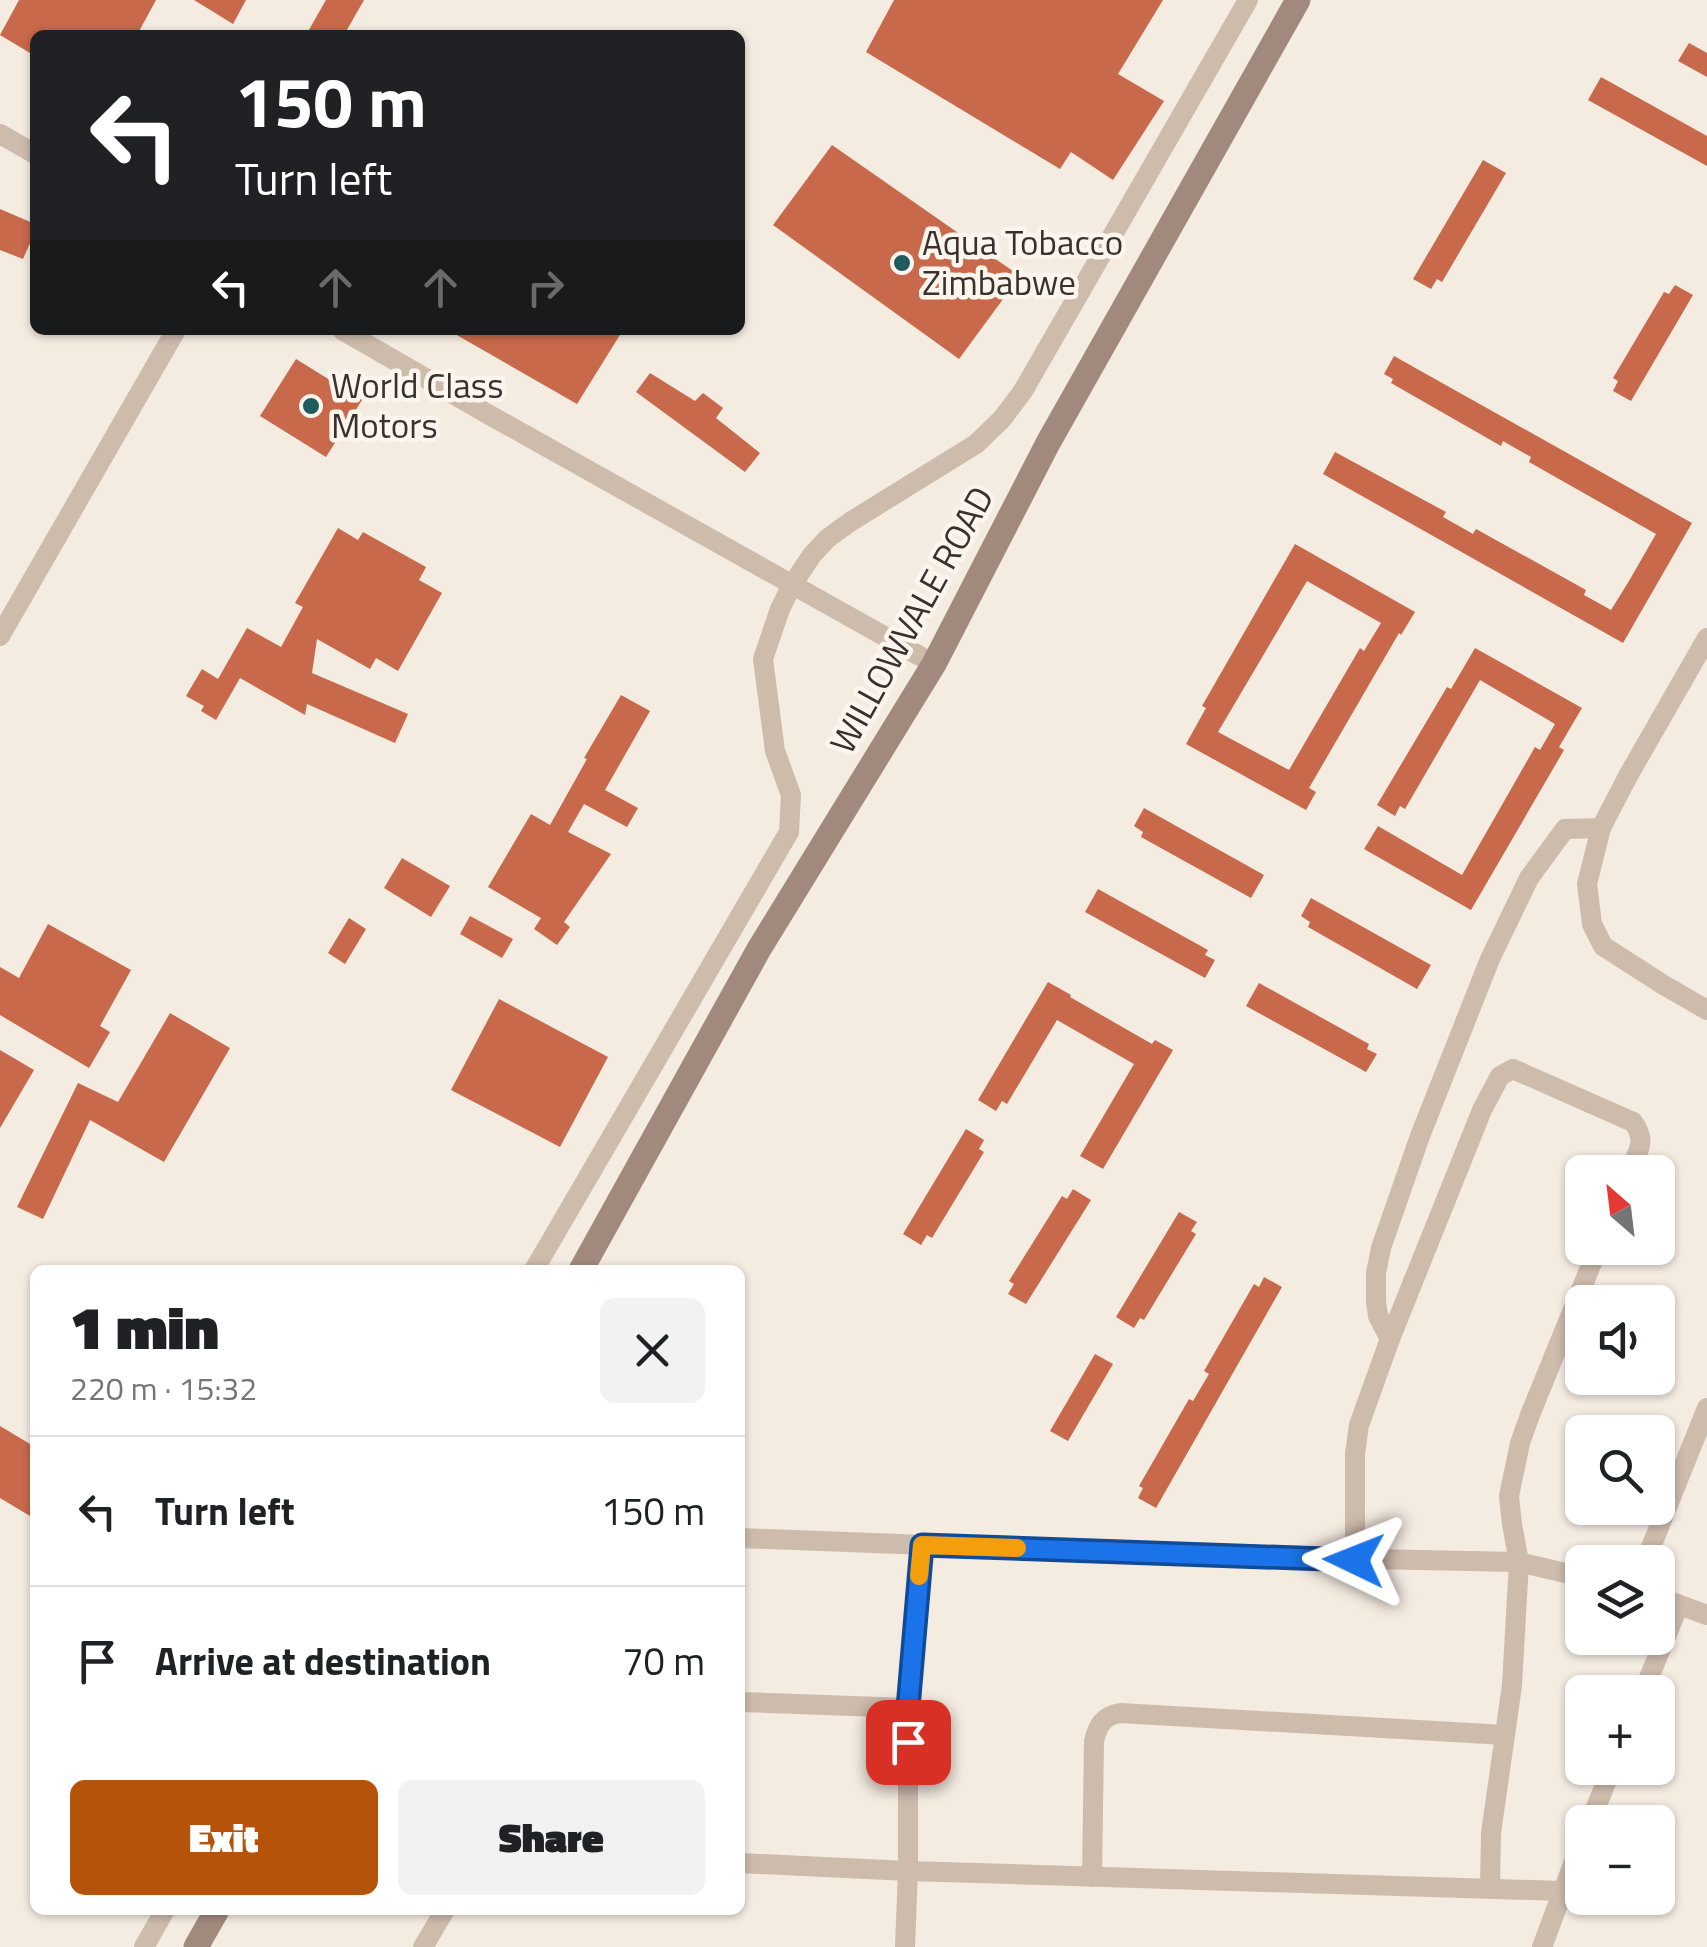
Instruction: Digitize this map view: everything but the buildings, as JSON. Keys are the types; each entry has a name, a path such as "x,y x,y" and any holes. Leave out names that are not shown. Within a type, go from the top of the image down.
{"main road":[{"name":"WILLOWVALE ROAD","path":"584,1265 759,949 934,664 1048,443 1298,0"},
{"path":"196,1947 214,1915"}],"street":[{"path":"537,1265 789,832 791,795 775,751 763,659 792,585 828,538 976,444 1002,419 1023,391 1248,0"},
{"path":"0,134 30,151"},
{"path":"0,636 173,335"},
{"path":"351,335 934,664"},
{"path":"1707,638 1600,828 1587,884 1592,924 1604,946 1707,1010"},
{"path":"1390,1339 1382,1327 1376,1302 1376,1273 1382,1248 1420,1136 1490,959 1529,878 1565,829 1600,828"},
{"path":"1354,1560 1355,1442 1359,1425 1487,1098 1500,1076 1513,1069 1632,1122 1641,1134 1636,1155"},
{"path":"1490,1888 1491,1833 1512,1685 1519,1562 1509,1496 1520,1443 1591,1265"},
{"path":"1653,1545 1707,1408"},
{"path":"745,1538 1354,1560 1519,1562 1565,1573"},
{"path":"905,1947 908,1708 922,1545"},
{"path":"1675,1603 1707,1615"},
{"path":"1650,1675 1679,1604"},
{"path":"745,1702 908,1708"},
{"path":"1092,1877 1094,1741 1104,1718 1112,1714 1505,1735"},
{"path":"745,1863 1562,1891"},
{"path":"1542,1947 1565,1883"},
{"path":"144,1947 162,1915"},
{"path":"423,1947 442,1915"}],"slow traffic":[{"path":"919,1576 922,1545 1017,1548"}],"place":[{"name":"Aqua Tobacco Zimbabwe","path":"902,263"},
{"name":"World Class Motors","path":"311,406"}],"route":[{"path":"908,1742 922,1545 1354,1560"}]}
